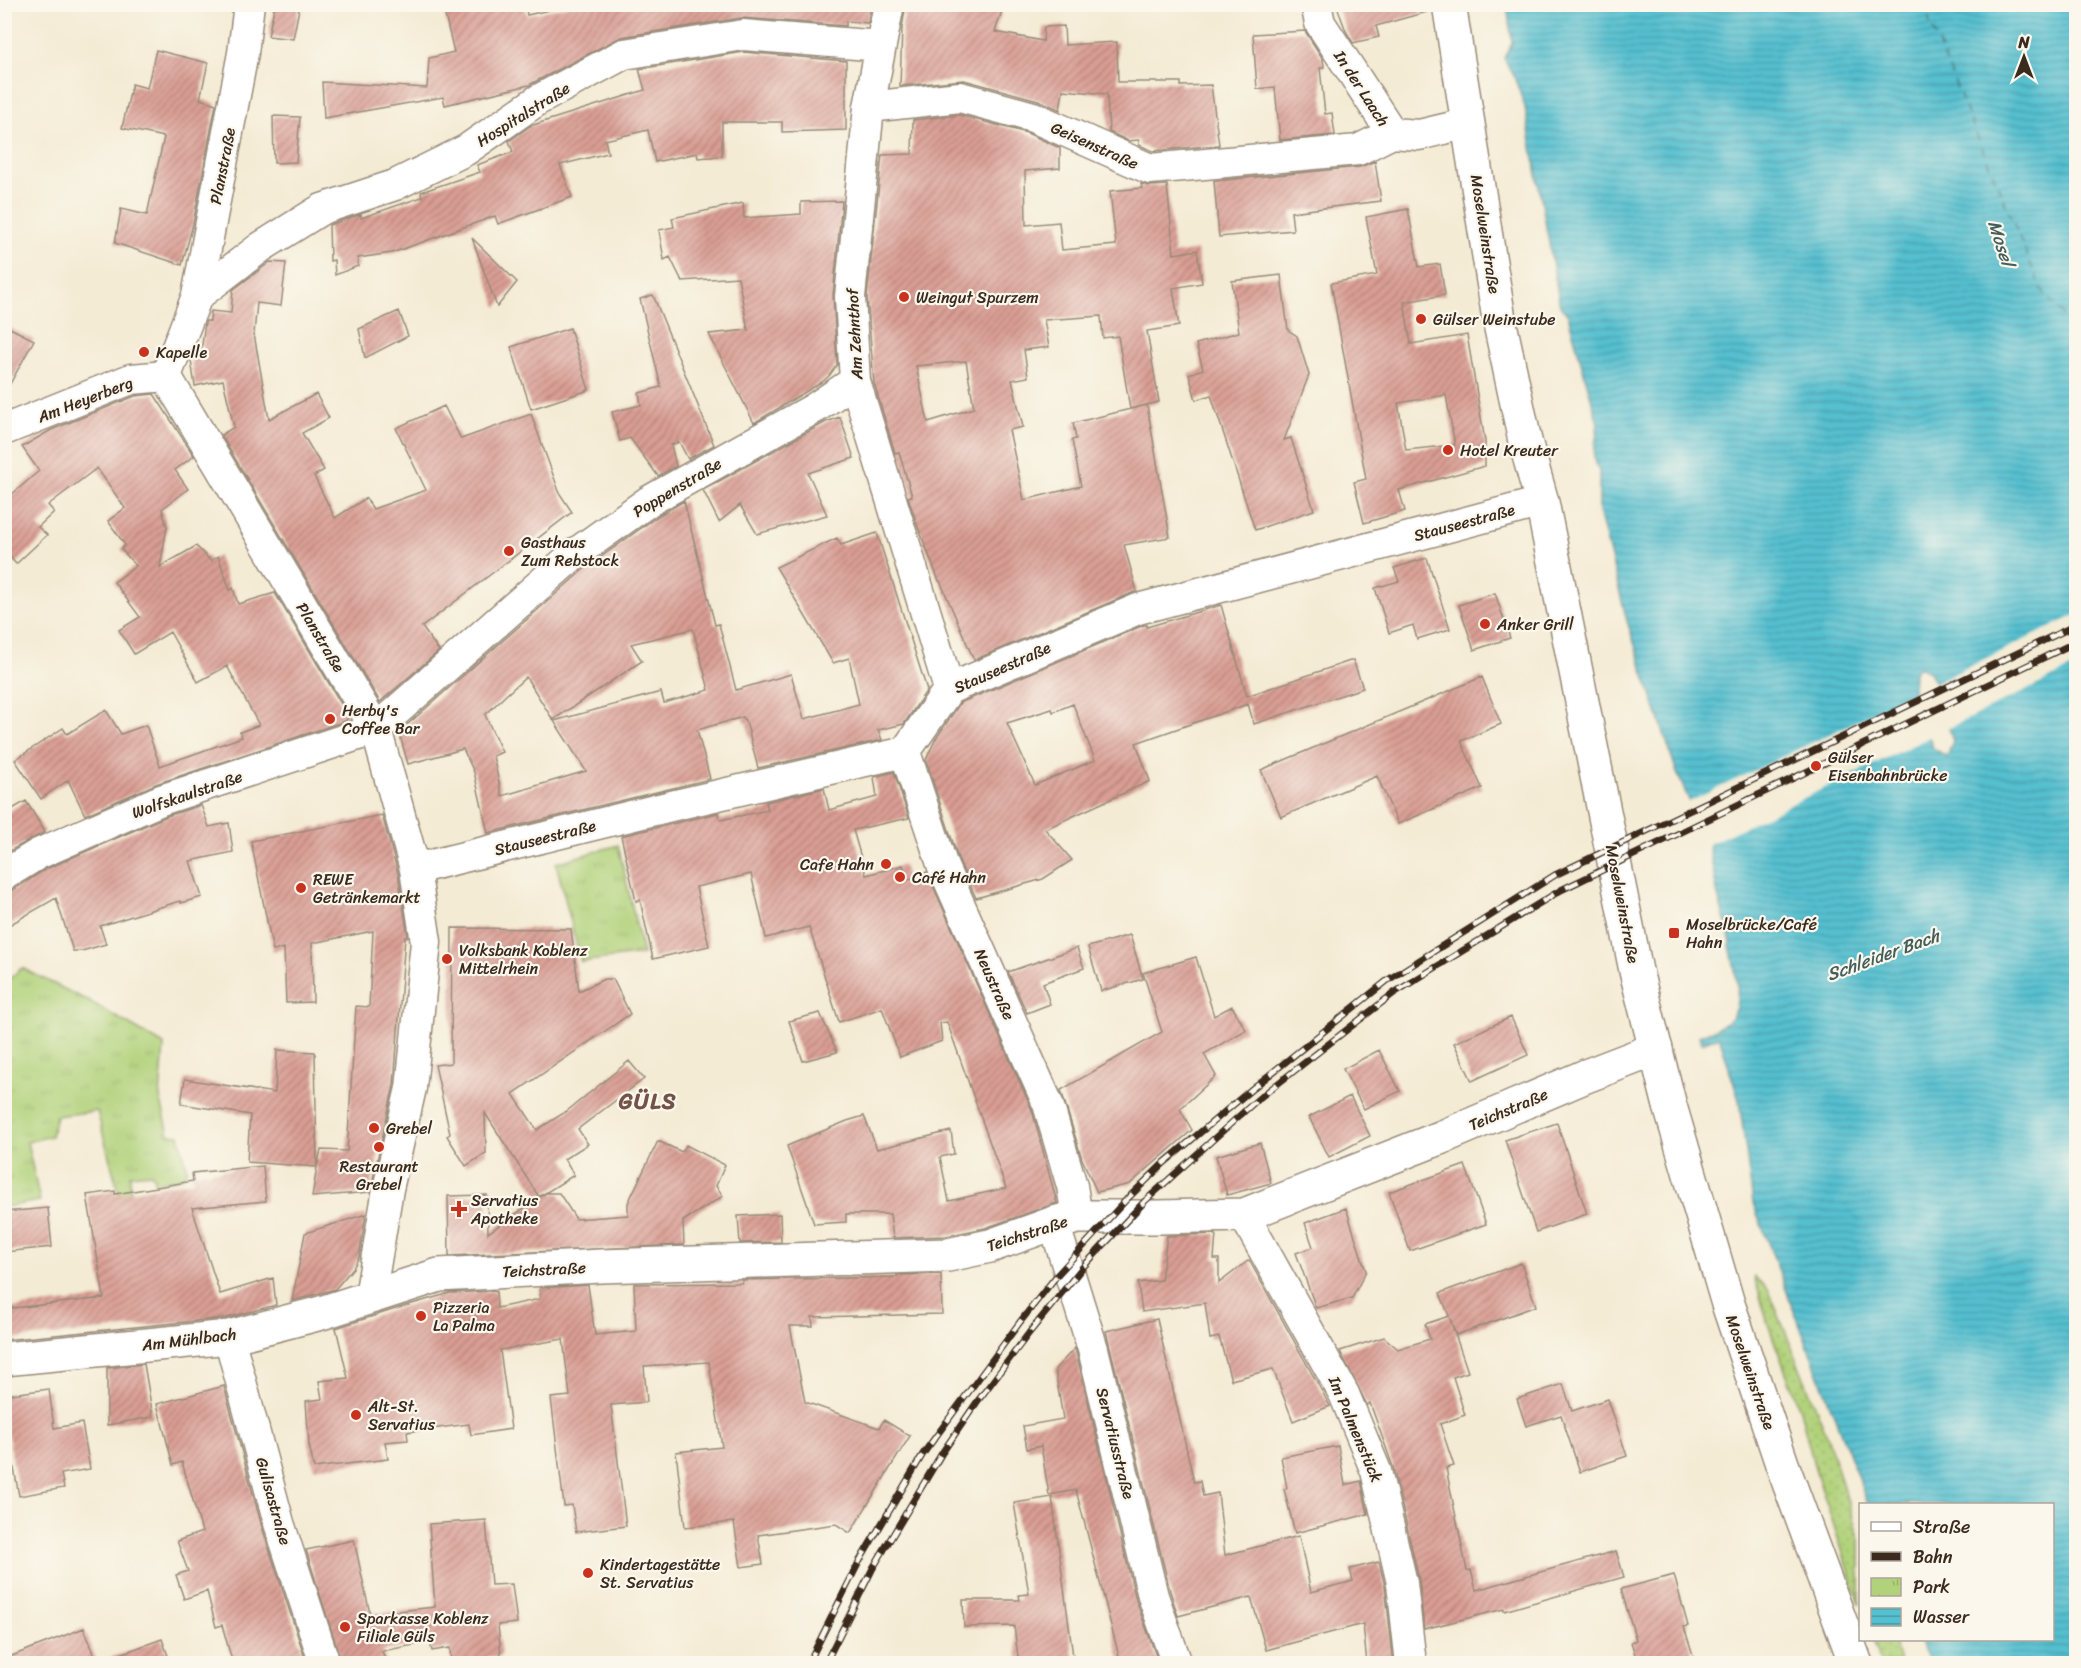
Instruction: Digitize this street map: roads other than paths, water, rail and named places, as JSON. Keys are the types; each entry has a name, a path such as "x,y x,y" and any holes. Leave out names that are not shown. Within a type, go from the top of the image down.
{"main road":[{"name":"Moselweinstraße","path":"1449,4 1499,319 1525,441 1542,502 1636,971 1670,1106 1728,1304 1782,1464 1856,1664"},
{"name":"Teichstraße","path":"370,1297 439,1275 601,1266 948,1255 990,1246 1066,1220 1244,1215 1445,1136 1656,1049"},
{"name":"Am Mühlbach","path":"4,1359 229,1337 321,1313 370,1297"}],"street":[{"name":"Planstraße","path":"249,4 243,53 197,296 166,376 376,729 415,869 426,942 412,1077 388,1189 370,1297"},
{"name":"Am Zehnthof","path":"889,4 869,107 850,297 855,381 949,689"},
{"name":"In der Laach","path":"1316,4 1320,23 1392,133 1419,135 1469,123"},
{"name":"Hospitalstraße","path":"197,296 261,247 322,209 395,185 466,150 538,100 624,54 743,35 881,46"},
{"name":"Geisenstraße","path":"869,107 960,97 1033,117 1150,169 1358,150 1392,133"},
{"name":"Am Heyerberg","path":"4,430 131,379 166,376"},
{"name":"Poppenstraße","path":"376,729 572,556 649,501 815,408 855,381"},
{"name":"Stauseestraße","path":"415,869 905,752 949,689 1138,609 1542,502"},
{"name":"Wolfskaulstraße","path":"4,875 38,854 161,800 376,729"},
{"name":"Neustraße","path":"905,752 943,867 1048,1104 1072,1186 1066,1220"},
{"name":"Im Palmenstück","path":"1244,1215 1344,1394 1376,1471 1402,1584 1412,1664"},
{"name":"Servatiusstraße","path":"1066,1220 1093,1349 1153,1596 1177,1664"},
{"name":"Gulisastraße","path":"229,1337 276,1514 325,1664"}],"water":[{"path":"1507,5 2076,5 2076,1663 1929,1663 1920,1641 2054,1641 2054,1503 1868,1503 1753,1203 1739,1100 1719,1036 1702,1043 1699,1036 1715,1030 1729,1020 1734,1013 1737,984 1731,942 1718,896 1708,843 1677,773 1627,621 1599,511 1599,469 1595,464 1594,455 1598,423 1568,315 1560,306 1525,107 1514,76 1504,58 1512,43","holes":["1919,667 1929,672 1936,685 1953,741 1947,757 1933,748 1913,691 1914,672"]}],"railway":[{"path":"808,1664 859,1562 923,1454 1020,1322 1058,1274 1126,1200 1164,1163 1253,1088 1388,980 1555,875 2076,625"},
{"path":"825,1664 873,1568 942,1453 1029,1333 1082,1268 1145,1201 1258,1099 1394,993 1561,890 2076,642"}],"place":[{"name":"Weingut Spurzem","path":"904,297"},
{"name":"Gülser Weinstube","path":"1421,319"},
{"name":"Kapelle","path":"144,352"},
{"name":"Hotel Kreuter","path":"1448,450"},
{"name":"Gasthaus Zum Rebstock","path":"509,551"},
{"name":"Anker Grill","path":"1485,624"},
{"name":"Herby's Coffee Bar","path":"330,719"},
{"name":"Gülser Eisenbahnbrücke","path":"1816,766"},
{"name":"Cafe Hahn","path":"886,864"},
{"name":"Café Hahn","path":"900,877"},
{"name":"REWE Getränkemarkt","path":"301,888"},
{"name":"Moselbrücke/Café Hahn","path":"1674,933"},
{"name":"Volksbank Koblenz Mittelrhein","path":"447,959"},
{"name":"Grebel","path":"374,1128"},
{"name":"Restaurant Grebel","path":"379,1147"},
{"name":"Servatius Apotheke","path":"459,1209"},
{"name":"Pizzeria La Palma","path":"421,1316"},
{"name":"Alt-St. Servatius","path":"356,1415"},
{"name":"Kindertagestätte St. Servatius","path":"588,1573"},
{"name":"Sparkasse Koblenz Filiale Güls","path":"345,1627"}],"district":[{"name":"GÜLS","path":"648,1101"}],"water label":[{"name":"Mosel","path":"2001,243"},
{"name":"Schleider Bach","path":"1883,955"}]}
